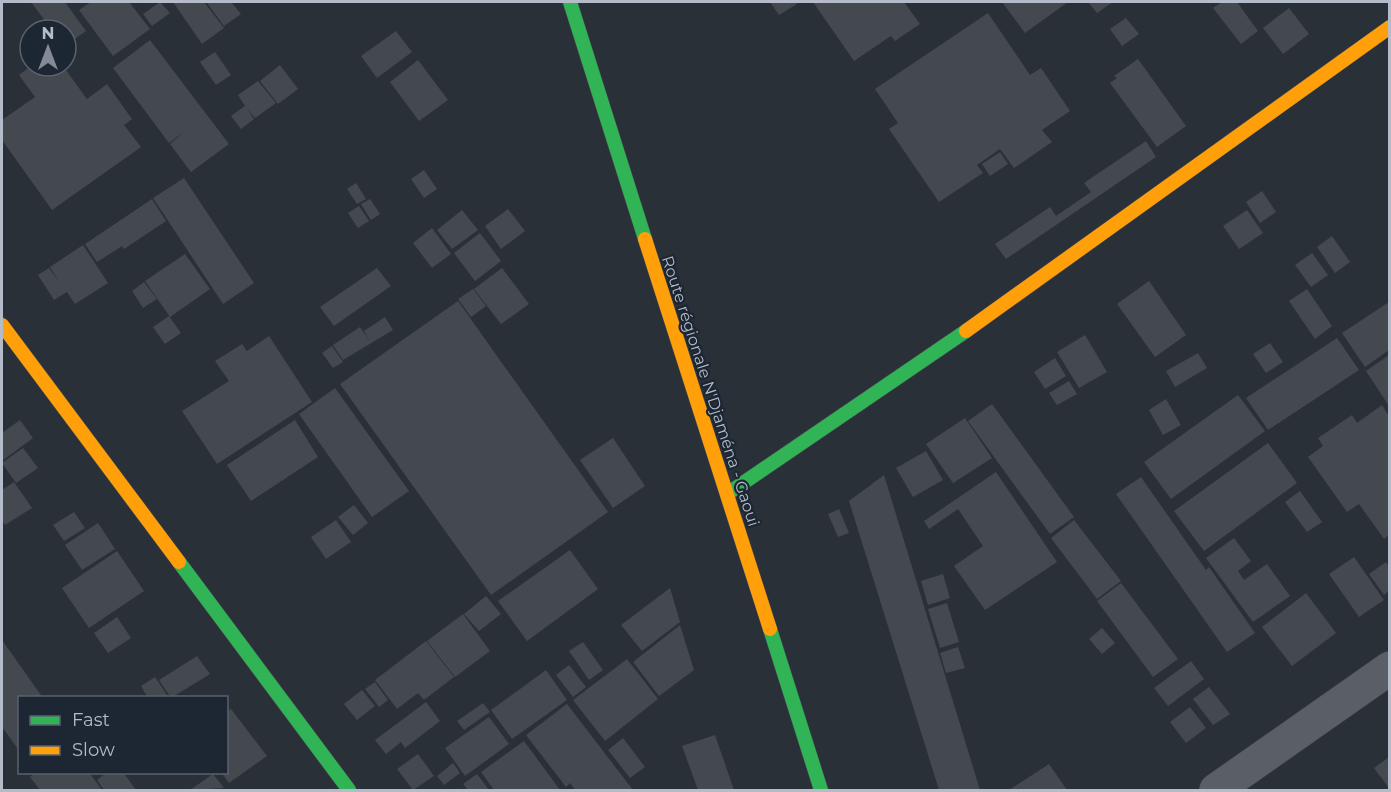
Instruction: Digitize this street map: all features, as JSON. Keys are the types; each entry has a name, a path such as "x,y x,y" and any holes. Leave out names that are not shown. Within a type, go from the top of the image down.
{"street":[{"name":"Route régionale N'Djaména - Gaoui","path":"570,2 821,790"},
{"path":"727,494 969,329 1389,27"},
{"path":"2,325 350,790"},
{"path":"1216,790 1389,668"}],"building":[{"path":"31,2 65,2 77,18 43,18"},
{"path":"91,2 129,2 150,29 113,56 79,10"},
{"path":"160,2 170,13 152,26 143,14"},
{"path":"173,2 204,2 224,28 202,44"},
{"path":"231,2 241,14 224,26 207,3"},
{"path":"770,2 796,2 797,4 779,15"},
{"path":"813,2 904,2 920,24 895,41 891,36 854,61"},
{"path":"1002,2 1068,2 1025,33"},
{"path":"1088,2 1113,2 1097,13"},
{"path":"1222,2 1237,2 1258,31 1241,44 1213,8"},
{"path":"1289,8 1309,34 1283,54 1263,28"},
{"path":"988,13 1030,75 1041,68 1070,111 1042,130 1052,142 1014,168 1000,149 977,165 983,173 939,202 889,129 898,123 875,89"},
{"path":"1126,18 1139,34 1122,46 1110,29"},
{"path":"78,20 86,31 78,37"},
{"path":"396,31 412,52 377,78 361,56"},
{"path":"150,40 229,144 191,172 170,144 184,132 169,143 113,68"},
{"path":"215,52 231,75 216,85 200,62"},
{"path":"1138,59 1186,126 1157,147 1110,83 1117,78 1114,76"},
{"path":"418,60 448,100 419,121 390,82"},
{"path":"280,65 298,89 278,104 260,81"},
{"path":"21,78 72,78 87,99 107,84 132,119 124,125 141,147 52,210 2,140 2,120 35,97"},
{"path":"258,81 276,103 255,118 247,109 254,119 241,129 231,116 245,106 238,95"},
{"path":"1146,141 1156,157 1006,259 995,244 1050,207 1056,216 1091,192 1084,183"},
{"path":"1000,152 1008,164 990,176 982,164"},
{"path":"424,170 437,189 424,198 411,179"},
{"path":"184,178 254,283 223,304 153,198"},
{"path":"356,183 366,199 357,204 347,189"},
{"path":"1262,191 1276,212 1260,223 1246,202"},
{"path":"152,199 166,221 124,249 122,246 97,262 85,244"},
{"path":"370,199 380,214 371,220 361,204"},
{"path":"359,206 369,221 358,228 348,213"},
{"path":"508,209 525,231 501,249 485,226"},
{"path":"462,210 478,230 452,249 437,230"},
{"path":"1247,210 1263,233 1239,249 1223,226"},
{"path":"432,228 451,254 432,268 413,243"},
{"path":"480,233 501,261 475,281 454,253"},
{"path":"1332,236 1350,262 1335,273 1317,247"},
{"path":"83,245 108,283 75,304 67,292 54,300 38,275 49,268 59,282 50,267"},
{"path":"1312,253 1328,275 1311,287 1295,265"},
{"path":"185,254 210,289 170,317 145,281"},
{"path":"377,268 391,286 334,326 320,307"},
{"path":"502,268 529,304 501,324 474,289"},
{"path":"1149,281 1186,335 1155,357 1117,304"},
{"path":"144,282 157,299 143,308 132,291"},
{"path":"473,289 486,306 471,317 458,299"},
{"path":"1307,289 1332,326 1315,339 1289,301"},
{"path":"458,301 608,512 491,595 340,384"},
{"path":"1389,302 1389,350 1365,367 1342,333"},
{"path":"169,316 181,333 165,344 153,327"},
{"path":"385,317 393,330 343,360 333,345 360,327 369,340 364,331"},
{"path":"1085,335 1107,372 1079,388 1057,352"},
{"path":"269,336 312,402 217,464 182,411 229,381 215,361 242,344 247,351"},
{"path":"1337,338 1359,370 1268,430 1246,398"},
{"path":"1270,343 1283,362 1266,373 1253,354"},
{"path":"332,346 343,362 333,368 322,353"},
{"path":"1198,353 1207,368 1175,387 1166,371"},
{"path":"1389,355 1389,406 1366,371"},
{"path":"1055,358 1066,376 1045,389 1034,372"},
{"path":"1069,381 1077,394 1057,405 1049,393"},
{"path":"335,388 409,491 372,517 299,414"},
{"path":"1238,395 1265,431 1171,499 1144,462"},
{"path":"1166,399 1181,425 1163,435 1149,410"},
{"path":"992,404 1074,517 1050,534 968,421"},
{"path":"1382,405 1389,416 1389,535 1384,539 1359,504 1347,512 1308,457 1323,446 1318,438 1352,415 1357,423"},
{"path":"965,418 992,458 953,483 926,444"},
{"path":"20,420 33,438 2,461 2,433"},
{"path":"295,420 318,457 251,501 227,465"},
{"path":"613,438 645,486 613,508 580,460"},
{"path":"1268,443 1297,483 1204,551 1174,511"},
{"path":"23,448 38,468 16,483 2,463"},
{"path":"926,451 943,480 913,497 896,468"},
{"path":"996,472 1057,562 985,610 954,566 983,546 958,509 929,529 924,521"},
{"path":"884,475 980,790 939,790 849,501"},
{"path":"1141,477 1206,570 1209,567 1255,633 1227,652 1116,494"},
{"path":"14,482 32,508 5,525 2,520 2,490"},
{"path":"1300,491 1322,522 1307,532 1285,502"},
{"path":"354,505 368,523 353,535 338,517"},
{"path":"839,509 849,533 838,537 828,514"},
{"path":"74,512 85,528 64,541 53,525"},
{"path":"336,520 351,542 326,559 311,537"},
{"path":"1074,520 1121,581 1097,599 1051,538"},
{"path":"98,523 115,549 82,570 65,545"},
{"path":"1234,538 1251,561 1238,571 1244,580 1267,564 1290,596 1253,622 1206,558"},
{"path":"570,550 598,589 527,641 498,601"},
{"path":"117,551 144,591 89,628 62,588"},
{"path":"1354,557 1384,600 1359,617 1329,574"},
{"path":"1386,562 1389,567 1389,591 1384,595 1369,574"},
{"path":"943,574 950,598 928,605 921,581"},
{"path":"1121,583 1178,659 1153,677 1097,601"},
{"path":"670,588 680,622 642,651 621,625"},
{"path":"1306,593 1336,633 1292,666 1262,627"},
{"path":"486,596 501,614 479,631 464,614"},
{"path":"947,603 959,642 940,648 928,609"},
{"path":"463,614 490,651 455,677 427,641"},
{"path":"117,617 131,638 108,653 94,633"},
{"path":"680,625 694,670 659,696 633,662"},
{"path":"1102,628 1115,643 1102,654 1089,639"},
{"path":"2,640 42,696 18,696 18,749 2,727"},
{"path":"426,641 454,677 424,700 418,693 397,709 375,680"},
{"path":"583,642 603,670 589,680 569,651"},
{"path":"958,647 965,668 946,673 940,653"},
{"path":"197,656 210,674 174,696 170,696 159,680"},
{"path":"627,659 658,699 605,741 573,700"},
{"path":"1191,661 1204,679 1168,706 1154,688"},
{"path":"569,665 586,687 573,697 556,675"},
{"path":"546,670 567,700 512,739 491,710"},
{"path":"155,677 168,696 147,696 141,686"},
{"path":"375,682 388,700 379,707 365,689"},
{"path":"1209,687 1230,714 1213,725 1193,699"},
{"path":"362,690 375,706 357,720 344,704"},
{"path":"426,702 440,721 405,748 401,742 386,754 375,740"},
{"path":"483,703 490,712 464,730 457,721"},
{"path":"567,704 633,790 575,790 570,783 566,787 526,735"},
{"path":"1190,707 1206,728 1186,743 1170,722"},
{"path":"231,709 267,756 229,783 222,774 228,774 228,711"},
{"path":"489,717 509,744 465,776 445,748"},
{"path":"715,735 734,790 698,790 682,746"},
{"path":"623,738 645,767 630,778 608,750"},
{"path":"524,741 560,790 494,790 481,772"},
{"path":"418,754 434,776 413,790 397,769"},
{"path":"1389,757 1389,788 1374,768"},
{"path":"453,763 460,773 444,785 437,776"},
{"path":"1049,764 1067,790 1009,790"},
{"path":"33,774 90,774 102,790 40,790 30,777"},
{"path":"104,774 124,774 136,790 104,790 97,780"},
{"path":"213,774 224,788 190,790"},
{"path":"477,774 489,790 468,790 463,784"}],"traffic: fast":[{"path":"570,2 645,239"},
{"path":"727,494 966,331"},
{"path":"179,562 349,790"},
{"path":"770,629 821,790"}],"traffic: slow":[{"path":"966,331 1390,27"},
{"path":"645,239 770,629"},
{"path":"2,325 179,562"}]}
